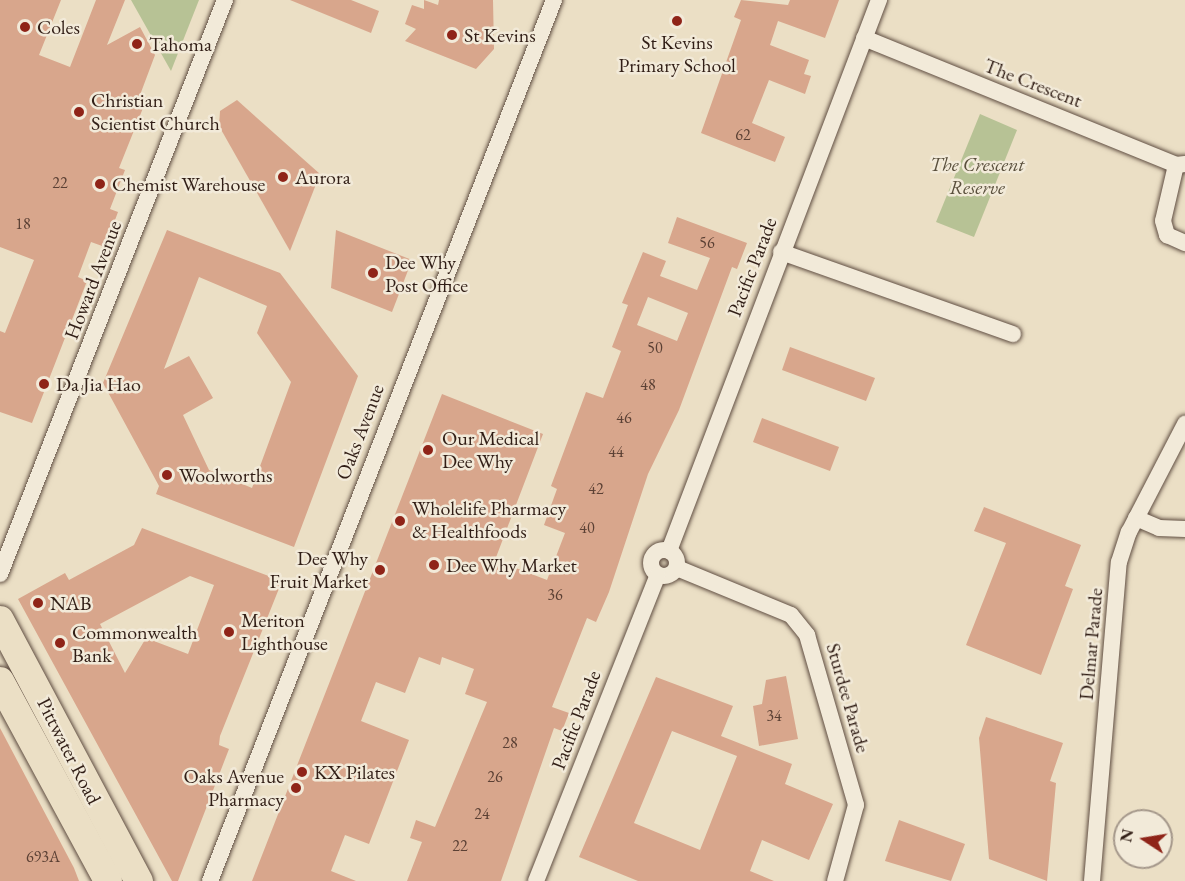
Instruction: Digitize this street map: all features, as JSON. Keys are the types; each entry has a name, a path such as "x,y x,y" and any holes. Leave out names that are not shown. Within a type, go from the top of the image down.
{"highway":[{"name":"Pittwater Road","path":"0,620 139,881"},
{"name":"Pittwater Road","path":"0,681 108,881"}],"street":[{"name":"Howard Avenue","path":"0,574 225,0"},
{"name":"Oaks Avenue","path":"210,881 554,0"},
{"name":"Pacific Parade","path":"536,881 658,575 651,560 669,551 781,252 879,0"},
{"name":"The Crescent","path":"864,38 1180,164"},
{"path":"1180,164 1162,221 1167,235 1185,243"},
{"path":"781,252 1013,334"},
{"name":"Delmar Parade","path":"1092,881 1119,562 1136,518 1185,424"},
{"path":"1136,518 1159,528 1185,529"},
{"path":"658,575 671,575 677,568 669,551"},
{"name":"Sturdee Parade","path":"677,568 791,615 807,635 856,805 835,881"}],"green space":[{"path":"131,0 199,0 171,71"},
{"name":"The Crescent Reserve","path":"980,114 1017,130 974,237 936,222"}],"building":[{"path":"0,0 61,0 39,55 70,67 96,0 125,0 107,45 140,27 155,55 140,95 147,98 119,168 125,170 110,209 118,212 105,247 91,242 78,277 87,281 32,423 0,412 0,331 5,333 34,260 0,247"},
{"path":"290,0 351,0 379,11 371,33"},
{"name":"St Kevins","path":"424,0 438,5 439,0 493,0 494,49 476,69 405,41 416,29 405,24 412,5 424,9"},
{"path":"741,0 788,5 790,0 839,0 825,38 778,21 770,45 809,60 804,74 811,76 805,94 769,80 752,123 785,137 775,162 701,133 741,20 734,17"},
{"name":"Aurora","path":"237,100 320,174 290,251 219,126 220,111"},
{"path":"677,217 747,243 737,269 732,267 679,410 648,474 609,592 596,622 587,618 552,707 569,713 562,731 554,728 501,881 407,881 422,842 410,838 416,820 435,827 487,702 465,694 474,669 442,657 440,665 419,657 405,693 376,682 361,721 409,740 369,844 345,835 331,871 356,881 252,881 442,394 543,434 495,560 547,580 565,533 544,525 557,489 551,486 586,392 603,398 621,351 612,347 628,305 622,303 643,252 666,261 660,276 697,290 710,258 668,243","holes":["648,297 688,313 677,341 637,325"]},
{"path":"167,230 280,273 358,376 294,547 156,494 159,486 103,383","holes":["199,277 267,306 257,333 291,382 252,488 209,470 183,415 213,398 189,356 164,369"]},
{"path":"336,230 412,260 392,312 331,288"},
{"path":"790,347 875,378 866,401 782,370"},
{"path":"762,418 839,447 830,471 753,442"},
{"path":"984,507 1081,545 1065,586 1073,589 1041,675 966,645 1006,543 974,531"},
{"path":"142,528 282,581 220,736 219,745 229,749 178,881 172,881 18,599 65,573 69,580 134,545","holes":["190,576 214,585 188,654 146,638 125,673 100,624"]},
{"path":"786,676 798,739 759,746 753,706 762,704 766,680"},
{"path":"656,677 733,706 721,736 792,764 785,784 833,804 809,860 762,840 750,871 774,881 638,881 579,857","holes":["672,731 737,756 700,850 634,823"]},
{"path":"986,717 1063,743 1050,781 1056,783 1047,881 989,859 979,738"},
{"path":"0,728 74,868 79,881 0,881"},
{"path":"899,820 965,844 951,881 885,861"}],"place":[{"name":"St Kevins Primary School","path":"677,21"},
{"name":"Coles","path":"25,27"},
{"name":"St Kevins","path":"452,35"},
{"name":"Tahoma","path":"137,44"},
{"name":"Christian Scientist Church","path":"79,112"},
{"name":"Aurora","path":"283,177"},
{"name":"Chemist Warehouse","path":"100,184"},
{"name":"Dee Why Post Office","path":"373,273"},
{"name":"Da Jia Hao","path":"44,384"},
{"name":"Our Medical Dee Why","path":"428,450"},
{"name":"Woolworths","path":"167,475"},
{"name":"Wholelife Pharmacy & Healthfoods","path":"400,521"},
{"name":"Dee Why Market","path":"434,565"},
{"name":"Dee Why Fruit Market","path":"380,570"},
{"name":"NAB","path":"38,603"},
{"name":"Meriton Lighthouse","path":"229,632"},
{"name":"Commonwealth Bank","path":"60,643"},
{"name":"KX Pilates","path":"302,772"},
{"name":"Oaks Avenue Pharmacy","path":"296,788"}]}
